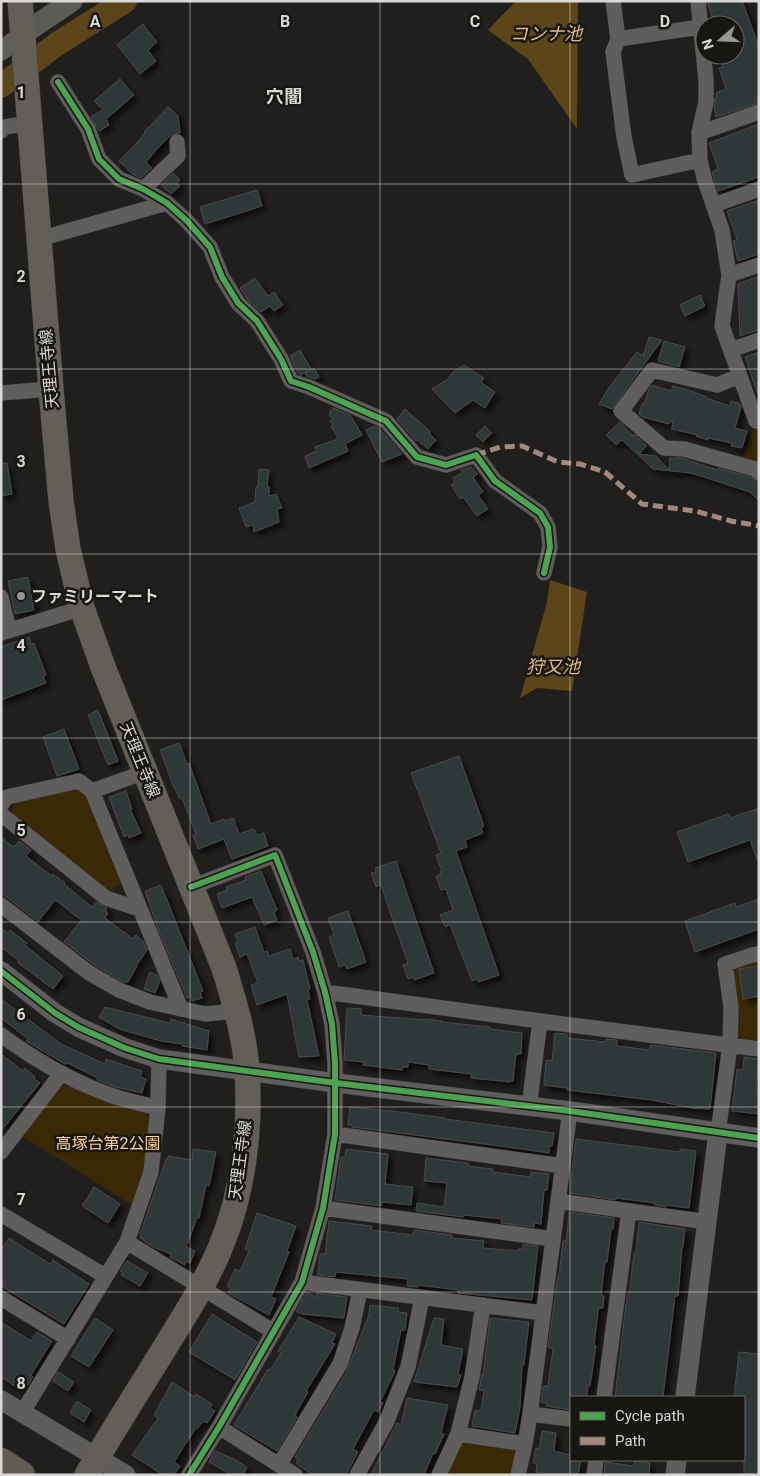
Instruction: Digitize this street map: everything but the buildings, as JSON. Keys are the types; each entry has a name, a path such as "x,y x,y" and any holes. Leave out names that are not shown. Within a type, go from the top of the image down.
{"highway":[{"path":"1,1462 21,1475"}],"main road":[{"name":"天理王寺線","path":"20,1 16,44 27,90 61,501 68,549 82,608 103,667 224,968 237,1011 247,1070 247,1119 244,1154 237,1194 221,1246 202,1287 92,1466"},
{"path":"16,44 72,1"}],"street":[{"path":"613,1 618,39 613,52 624,137 632,175 700,160"},
{"path":"698,1 699,15"},
{"path":"618,39 695,27"},
{"path":"704,65 706,102 699,133 700,160 704,178 722,230 729,275 722,326 756,421 759,420"},
{"path":"58,82 88,129 99,159 119,179 143,189 167,203 186,220 210,247 226,284 238,303 257,320 281,359 291,381 309,387 386,422 417,457 446,465 476,455 495,481 540,513 548,527 550,547 544,573"},
{"path":"699,133 759,112"},
{"path":"1,131 5,128 30,123"},
{"path":"143,189 178,156 177,142"},
{"path":"714,205 759,189"},
{"path":"39,239 167,203"},
{"path":"729,275 759,265"},
{"path":"731,350 759,340"},
{"path":"740,376 717,385 652,370 621,411 664,448 684,449 755,469 759,473"},
{"path":"1,393 51,388"},
{"path":"1,597 5,632 82,608"},
{"path":"92,792 145,772"},
{"path":"1,805 7,797 79,781 92,792 181,1009"},
{"path":"1,814 106,898 139,909"},
{"path":"189,1475 219,1428 302,1282 323,1208 336,1134 336,1083 332,1024 313,952 275,855 191,887"},
{"path":"1,905 88,972 119,990 150,1002 205,1014 237,1011"},
{"path":"685,1396 730,1045 731,1007 725,964 759,954"},
{"path":"1,971 55,1013 78,1027 125,1048 159,1059 759,1138"},
{"path":"325,992 759,1049"},
{"path":"529,1107 540,1021"},
{"path":"2,1036 61,1074 106,1094 158,1108"},
{"path":"22,1413 127,1242 151,1172 158,1108 159,1059"},
{"path":"1,1152 61,1074"},
{"path":"518,1475 530,1414 570,1112"},
{"path":"336,1134 563,1166"},
{"path":"558,1201 708,1222"},
{"path":"323,1208 553,1239"},
{"path":"604,1396 629,1211"},
{"path":"1,1214 105,1276"},
{"path":"127,1242 274,1332"},
{"path":"302,1282 544,1313"},
{"path":"279,1464 340,1364 352,1328 360,1290"},
{"path":"1,1298 68,1339"},
{"path":"357,1475 386,1423 408,1366 422,1298"},
{"path":"439,1475 458,1434 472,1377 483,1305"},
{"path":"1,1400 22,1413 92,1466 126,1475"},
{"path":"530,1414 570,1419"},
{"path":"219,1428 295,1475"},
{"path":"458,1434 525,1444"},
{"path":"594,1475 596,1461"},
{"path":"675,1475 677,1461"}],"green space":[{"path":"759,428 759,463 743,460 753,430"},
{"path":"76,788 84,790 123,883 108,892 14,817 12,812 15,803 19,800"},
{"path":"759,960 759,1043 743,1040 738,1035 733,975 736,967"},
{"name":"高塚台第2公園","path":"71,1086 145,1112 152,1120 146,1163 134,1206 22,1136 60,1087"},
{"path":"466,1442 513,1448 518,1455 513,1475 446,1475 459,1446"}],"water":[{"name":"コンナ池","path":"516,1 578,1 577,129 528,59 488,30"},
{"name":"狩又池","path":"550,580 587,592 572,691 537,688 520,698 547,602"}],"waterway":[{"path":"1,86 57,44 125,1"}],"marked path":[{"path":"476,455 500,447 522,446 558,462 580,464 605,472 642,504 695,511 731,521 759,526"}],"cycle path":[{"path":"58,82 88,129 99,159 119,179 143,189 167,203 186,220 210,247 222,277 238,303 257,321 281,359 291,381 386,421 417,457 446,465 476,455 495,481 540,513 548,527 550,547 544,573"},
{"path":"189,1475 219,1427 302,1282 323,1208 335,1134 335,1063 332,1024 313,952 275,855 191,887"},
{"path":"1,971 55,1013 78,1027 125,1048 159,1059 336,1083 570,1111 759,1138"}],"place":[{"name":"ファミリーマート","path":"21,596"}],"district":[{"name":"穴闇","path":"284,96"}]}
